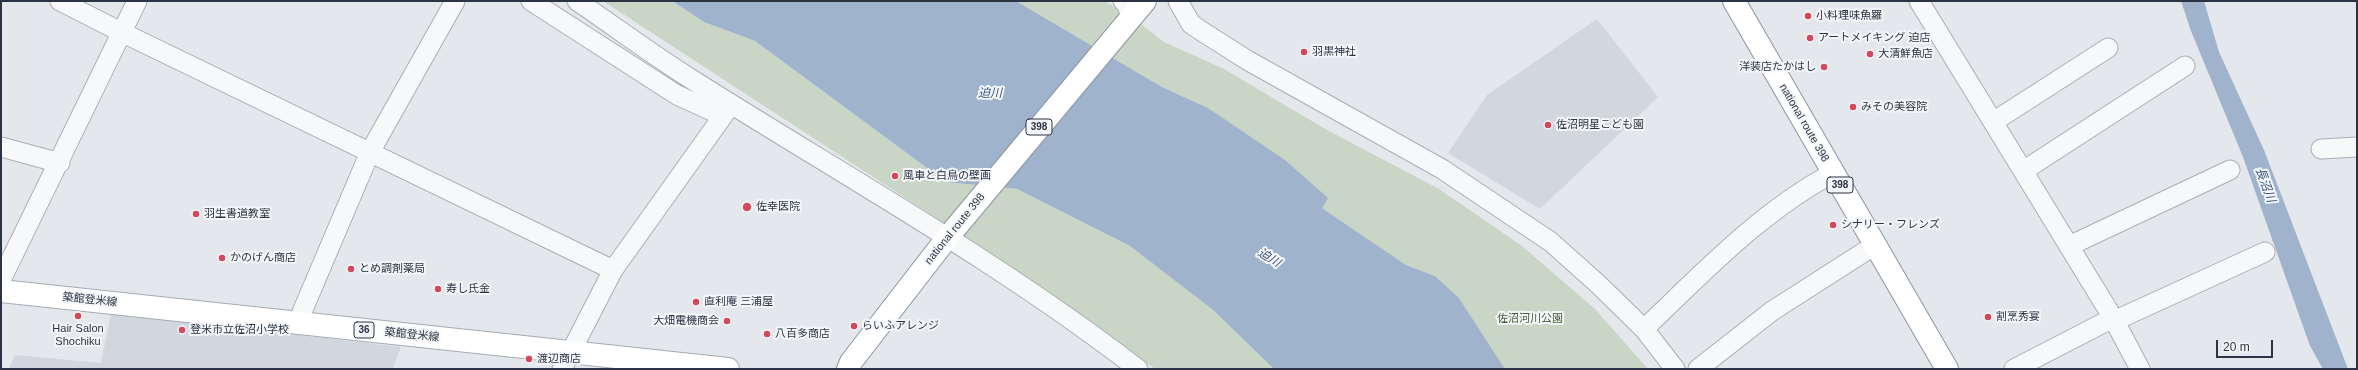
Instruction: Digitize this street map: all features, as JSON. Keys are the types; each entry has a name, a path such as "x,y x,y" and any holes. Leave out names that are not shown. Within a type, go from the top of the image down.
{"main road":[{"name":"national route 398","path":"1735,2 1947,369"},
{"name":"national route 398","path":"848,369 851,362 947,238 1133,6"},
{"name":"築館登米線","path":"1,291 300,322 566,361 728,369"}],"street":[{"path":"60,1 613,270"},
{"path":"1,280 60,163 137,1"},
{"path":"300,322 302,312 370,152 455,1"},
{"path":"531,1 677,95 727,110"},
{"path":"577,1 688,77 727,110 947,238 1076,324 1138,369"},
{"path":"1919,1 2114,320 2140,369"},
{"path":"1180,5 1191,24 1202,32 1247,60 1442,169 1551,242 1599,284 1644,329 1675,369"},
{"path":"1993,122 2108,48"},
{"path":"2023,171 2185,66"},
{"path":"566,361 613,270 727,110"},
{"path":"1,147 60,163"},
{"path":"2321,149 2357,147"},
{"path":"2069,246 2230,170"},
{"path":"1644,329 1758,223 1785,203 1833,173"},
{"path":"1698,369 1772,311 1875,245"},
{"path":"2014,369 2114,320 2265,252"}],"shaded area":[{"name":"佐沼明星こども園","path":"1597,19 1658,97 1540,209 1448,153 1487,95"},
{"name":"登米市立佐沼小学校","path":"111,313 401,347 393,368 395,369 9,369 15,355 101,363"}],"green space":[{"path":"603,1 672,1 704,22 755,41 946,182 1017,189 1130,246 1213,310 1274,369 1155,369 1042,287"},
{"name":"佐沼河川公園","path":"1016,1 1104,1 1131,16 1164,42 1224,69 1327,130 1439,189 1522,246 1595,309 1648,369 1505,369 1459,298 1435,276 1406,265 1322,208 1208,108 1162,87"}],"water":[{"name":"迫川","path":"672,1 1016,1 1162,87 1208,108 1285,160 1328,198 1322,208 1406,265 1435,276 1459,298 1505,369 1274,369 1213,310 1130,246 1017,189 946,182 755,41 704,22"},
{"name":"長沼川","path":"2181,1 2204,1 2219,52 2264,150 2348,369 2323,369 2310,346 2243,157 2191,31"}],"place":[{"name":"小料理味魚羅","path":"1808,16"},
{"name":"アートメイキング 迫店","path":"1810,38"},
{"name":"羽黒神社","path":"1304,52"},
{"name":"大清鮮魚店","path":"1870,54"},
{"name":"洋装店たかはし","path":"1824,67"},
{"name":"みその美容院","path":"1853,107"},
{"name":"佐沼明星こども園","path":"1548,125"},
{"name":"風車と白鳥の壁画","path":"895,176"},
{"name":"佐幸医院","path":"747,207"},
{"name":"羽生書道教室","path":"196,214"},
{"name":"シナリー・フレンズ","path":"1833,225"},
{"name":"かのげん商店","path":"222,258"},
{"name":"とめ調剤薬局","path":"351,269"},
{"name":"寿し氏金","path":"438,289"},
{"name":"直利庵 三浦屋","path":"696,302"},
{"name":"Hair Salon Shochiku","path":"78,316"},
{"name":"割烹秀宴","path":"1988,317"},
{"name":"大畑電機商会","path":"727,321"},
{"name":"らいふアレンジ","path":"854,326"},
{"name":"登米市立佐沼小学校","path":"182,330"},
{"name":"八百多商店","path":"767,334"},
{"name":"渡辺商店","path":"529,359"}]}
